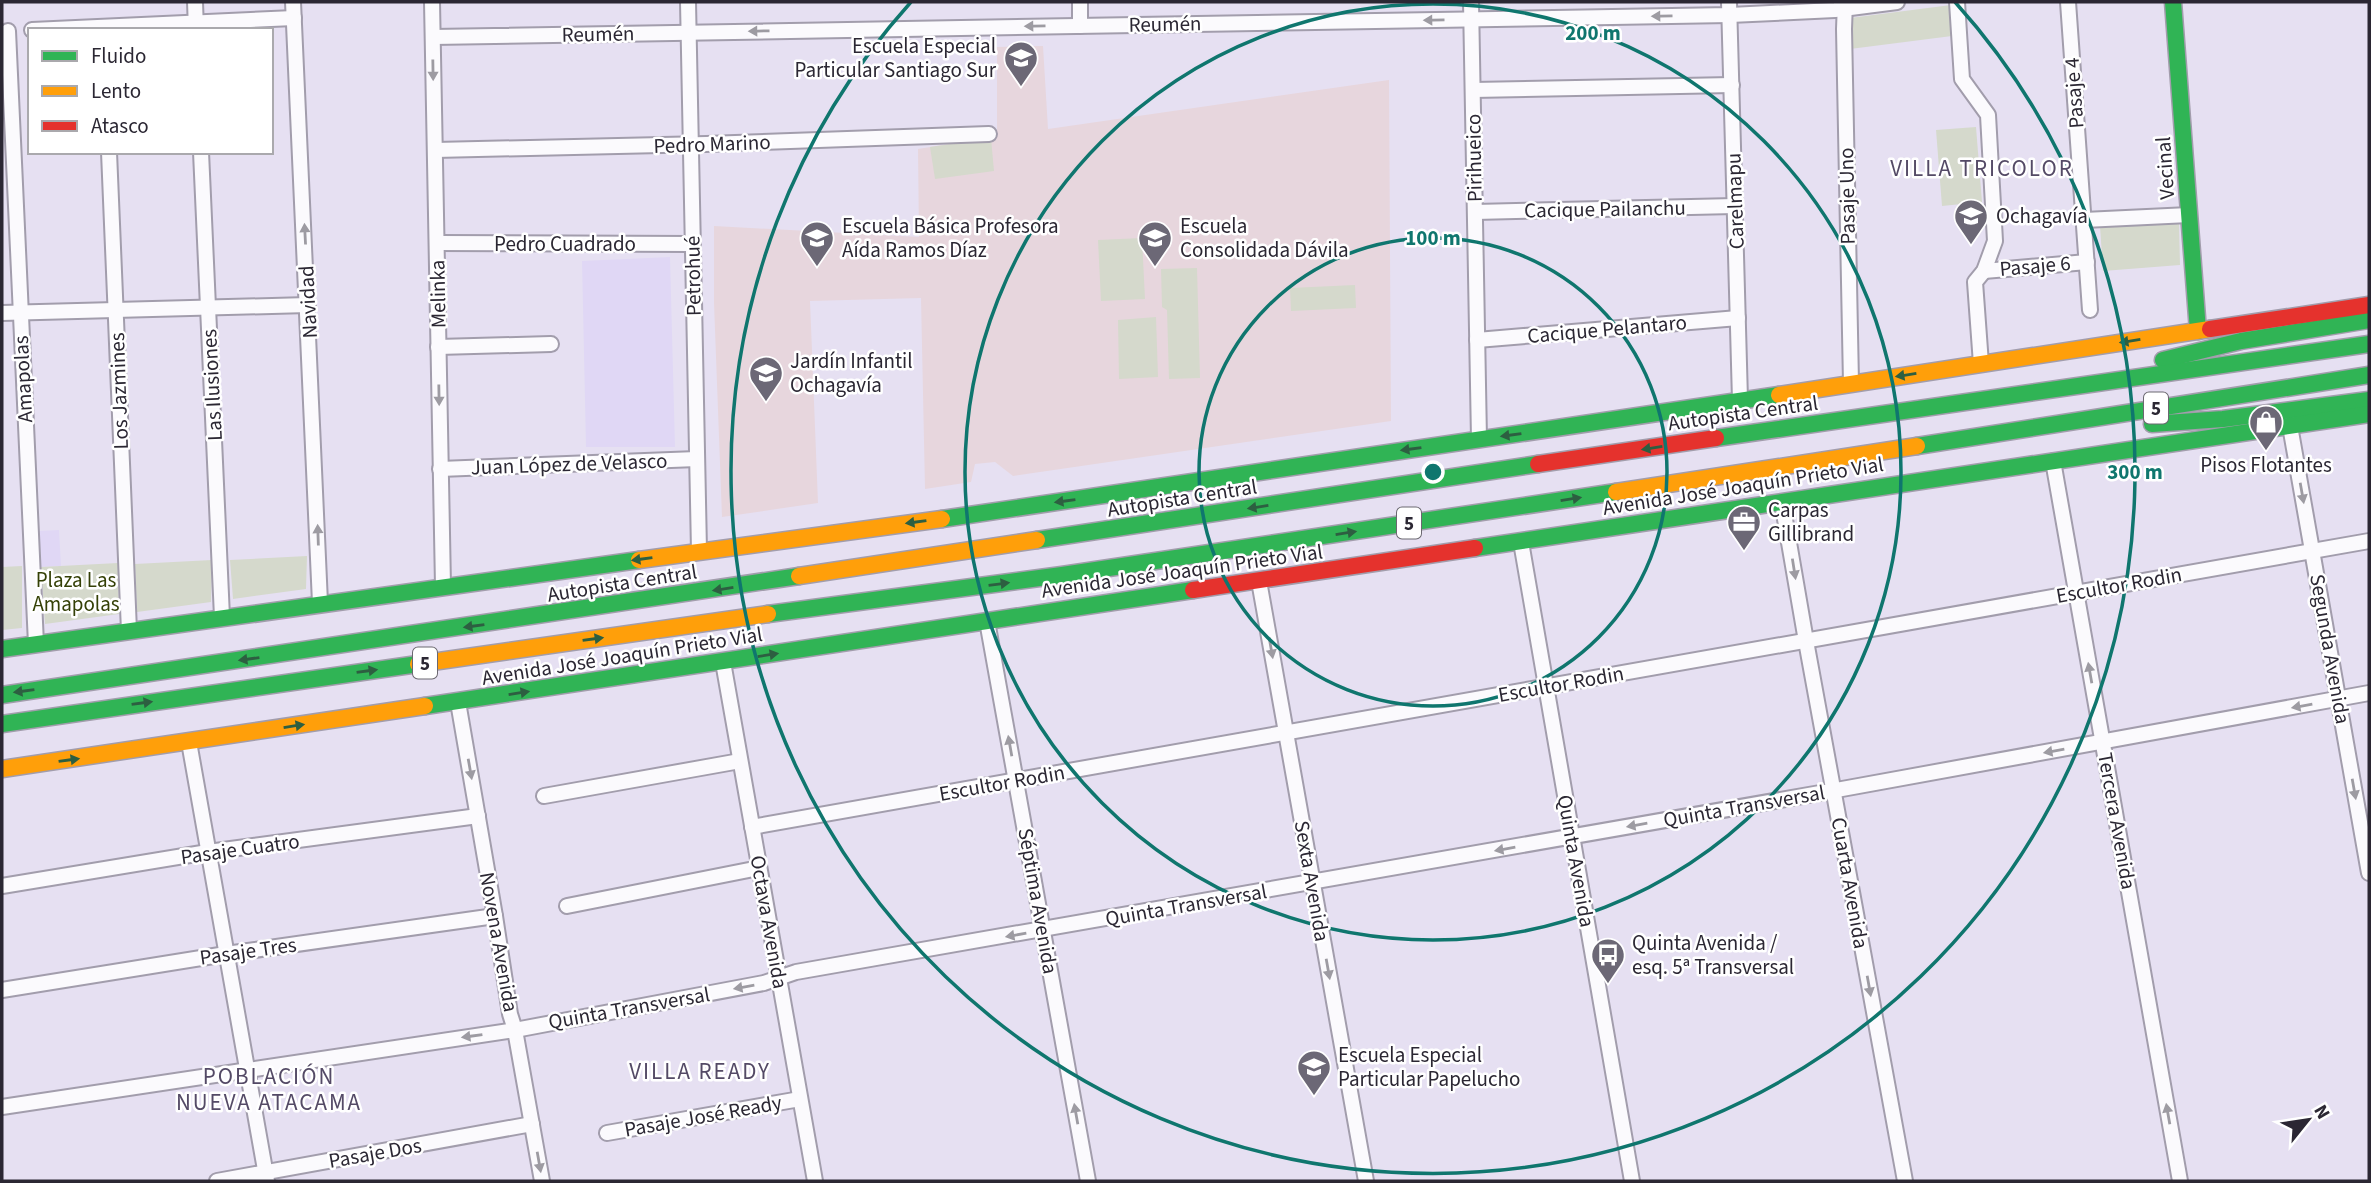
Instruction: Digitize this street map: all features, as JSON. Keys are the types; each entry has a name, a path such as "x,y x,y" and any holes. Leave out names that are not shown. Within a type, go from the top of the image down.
{"main road":[{"name":"Vecinal","path":"2173,2 2198,331"},
{"path":"2,649 984,513 2369,305"},
{"path":"2104,384 2155,363 2210,347 2369,320"},
{"name":"Autopista Central","path":"2,695 546,616 1706,440 2369,344"},
{"name":"5","path":"2,723 1062,575 2369,375"},
{"path":"2065,422 2120,425 2185,423 2369,400"},
{"name":"Avenida José Joaquín Prieto Vial","path":"2,769 2369,414"}],"street":[{"path":"195,2 196,26"},
{"name":"Navidad","path":"293,2 320,603"},
{"name":"Melinka","path":"432,2 443,586"},
{"name":"Petrohué","path":"688,2 699,551"},
{"path":"1080,2 1080,26"},
{"name":"Pirihueico","path":"1471,2 1479,439"},
{"name":"Reumén","path":"433,37 1471,19 1897,2"},
{"path":"1957,2 1962,79 1987,115 1995,241 1984,271 1975,282 1981,364"},
{"name":"Pasaje 4","path":"2068,2 2090,310"},
{"name":"Pasaje Uno","path":"1844,5 1851,383"},
{"name":"Carelmapu","path":"1730,8 1740,400"},
{"path":"103,28 196,26 294,18"},
{"path":"5,31 28,30"},
{"name":"Amapolas","path":"5,31 36,644"},
{"path":"1473,90 1732,85"},
{"name":"Pedro Marino","path":"435,150 691,145 989,134"},
{"name":"Los Jazmines","path":"108,154 129,631"},
{"name":"Las Ilusiones","path":"201,154 222,618"},
{"name":"Cacique Pailanchu","path":"1475,212 1735,206"},
{"path":"2084,220 2189,215"},
{"name":"Pedro Cuadrado","path":"437,243 692,244"},
{"name":"Pasaje 6","path":"1984,271 2087,262"},
{"path":"2,313 308,305"},
{"name":"Cacique Pelantaro","path":"1477,340 1738,318"},
{"path":"439,347 551,344"},
{"name":"Segunda Avenida","path":"2290,426 2369,873"},
{"name":"Juan López de Velasco","path":"440,469 697,459"},
{"name":"Tercera Avenida","path":"2053,461 2180,1181"},
{"name":"Cuarta Avenida","path":"1782,502 1905,1181"},
{"name":"Escultor Rodin","path":"752,827 2369,541"},
{"name":"Quinta Avenida","path":"1521,542 1632,1181"},
{"name":"Sexta Avenida","path":"1259,581 1366,1181"},
{"name":"Séptima Avenida","path":"987,621 1088,1181"},
{"name":"Octava Avenida","path":"723,662 815,1181"},
{"name":"Quinta Transversal","path":"2,1107 516,1030 764,983 796,972 1833,791 2369,693"},
{"name":"Novena Avenida","path":"458,702 510,1014 516,1030 542,1181"},
{"path":"189,742 266,1177"},
{"path":"544,796 740,761"},
{"name":"Pasaje Cuatro","path":"2,886 208,852 478,816"},
{"path":"568,906 759,868"},
{"name":"Pasaje Tres","path":"2,990 226,954 495,916"},
{"name":"Pasaje José Ready","path":"607,1133 800,1099"},
{"name":"Pasaje Dos","path":"217,1181 266,1177 532,1124"}],"shaded area":[{"name":"Escuela Consolidada Dávila","path":"1043,46 1048,129 1389,80 1391,421 1013,476 995,462 975,464 971,482 925,489 921,298 810,301 818,503 722,517 714,303 714,226 919,237 918,149 997,136 997,47"},
{"path":"670,257 675,447 586,447 582,261"},
{"path":"59,530 61,566 41,567 39,531"}],"green space":[{"path":"1951,5 1952,36 1850,49 1850,18"},
{"path":"1976,127 1982,202 1942,206 1936,130"},
{"path":"991,138 994,171 935,179 930,147"},
{"path":"2179,222 2180,265 2103,271 2100,226"},
{"path":"1142,238 1145,299 1101,301 1098,240"},
{"path":"1197,268 1200,378 1169,379 1167,310 1162,307 1161,269"},
{"path":"1355,285 1356,308 1291,311 1290,288"},
{"path":"1156,317 1158,377 1119,379 1118,320"},
{"path":"307,556 306,589 233,599 230,560"},
{"name":"Plaza Las Amapolas","path":"212,560 211,602 137,612 135,564"},
{"name":"Plaza Las Amapolas","path":"118,563 119,614 45,624 41,567"},
{"name":"Plaza Las Amapolas","path":"22,566 22,628 2,630 2,567"}],"traffic: fast":[{"path":"2173,2 2198,331"},
{"path":"2163,360 2241,341 2369,320"},
{"path":"1716,438 2369,344"},
{"path":"1917,446 2369,375"},
{"path":"942,519 1779,395"},
{"path":"2152,424 2223,419 2369,400"},
{"path":"1475,548 2369,414"},
{"path":"1037,540 1538,464"},
{"path":"768,614 1062,575 1616,492"},
{"path":"2,649 639,560"},
{"path":"2,695 799,576"},
{"path":"425,706 1193,590"},
{"path":"2,724 418,664"}],"traffic: slow":[{"path":"1779,395 2210,329"},
{"path":"1616,492 1917,446"},
{"path":"639,560 942,519"},
{"path":"799,576 1037,540"},
{"path":"418,664 768,614"},
{"path":"2,769 425,706"}],"traffic: jam":[{"path":"2210,329 2369,305"},
{"path":"1538,464 1716,438"},
{"path":"1193,590 1475,548"}],"place":[{"name":"Escuela Especial Particular Santiago Sur","path":"1021,88"},
{"name":"Ochagavía","path":"1971,246"},
{"name":"Escuela Básica Profesora Aída Ramos Díaz","path":"817,268"},
{"name":"Escuela Consolidada Dávila","path":"1155,268"},
{"name":"Jardín Infantil Ochagavía","path":"766,403"},
{"name":"Pisos Flotantes","path":"2266,452"},
{"name":"Carpas Gillibrand","path":"1744,552"},
{"name":"Quinta Avenida / esq. 5ª Transversal","path":"1608,985"},
{"name":"Escuela Especial Particular Papelucho","path":"1314,1097"}],"district":[{"name":"VILLA TRICOLOR","path":"1982,168"},
{"name":"VILLA READY","path":"700,1071"},
{"name":"POBLACIÓN NUEVA ATACAMA","path":"269,1089"}]}
